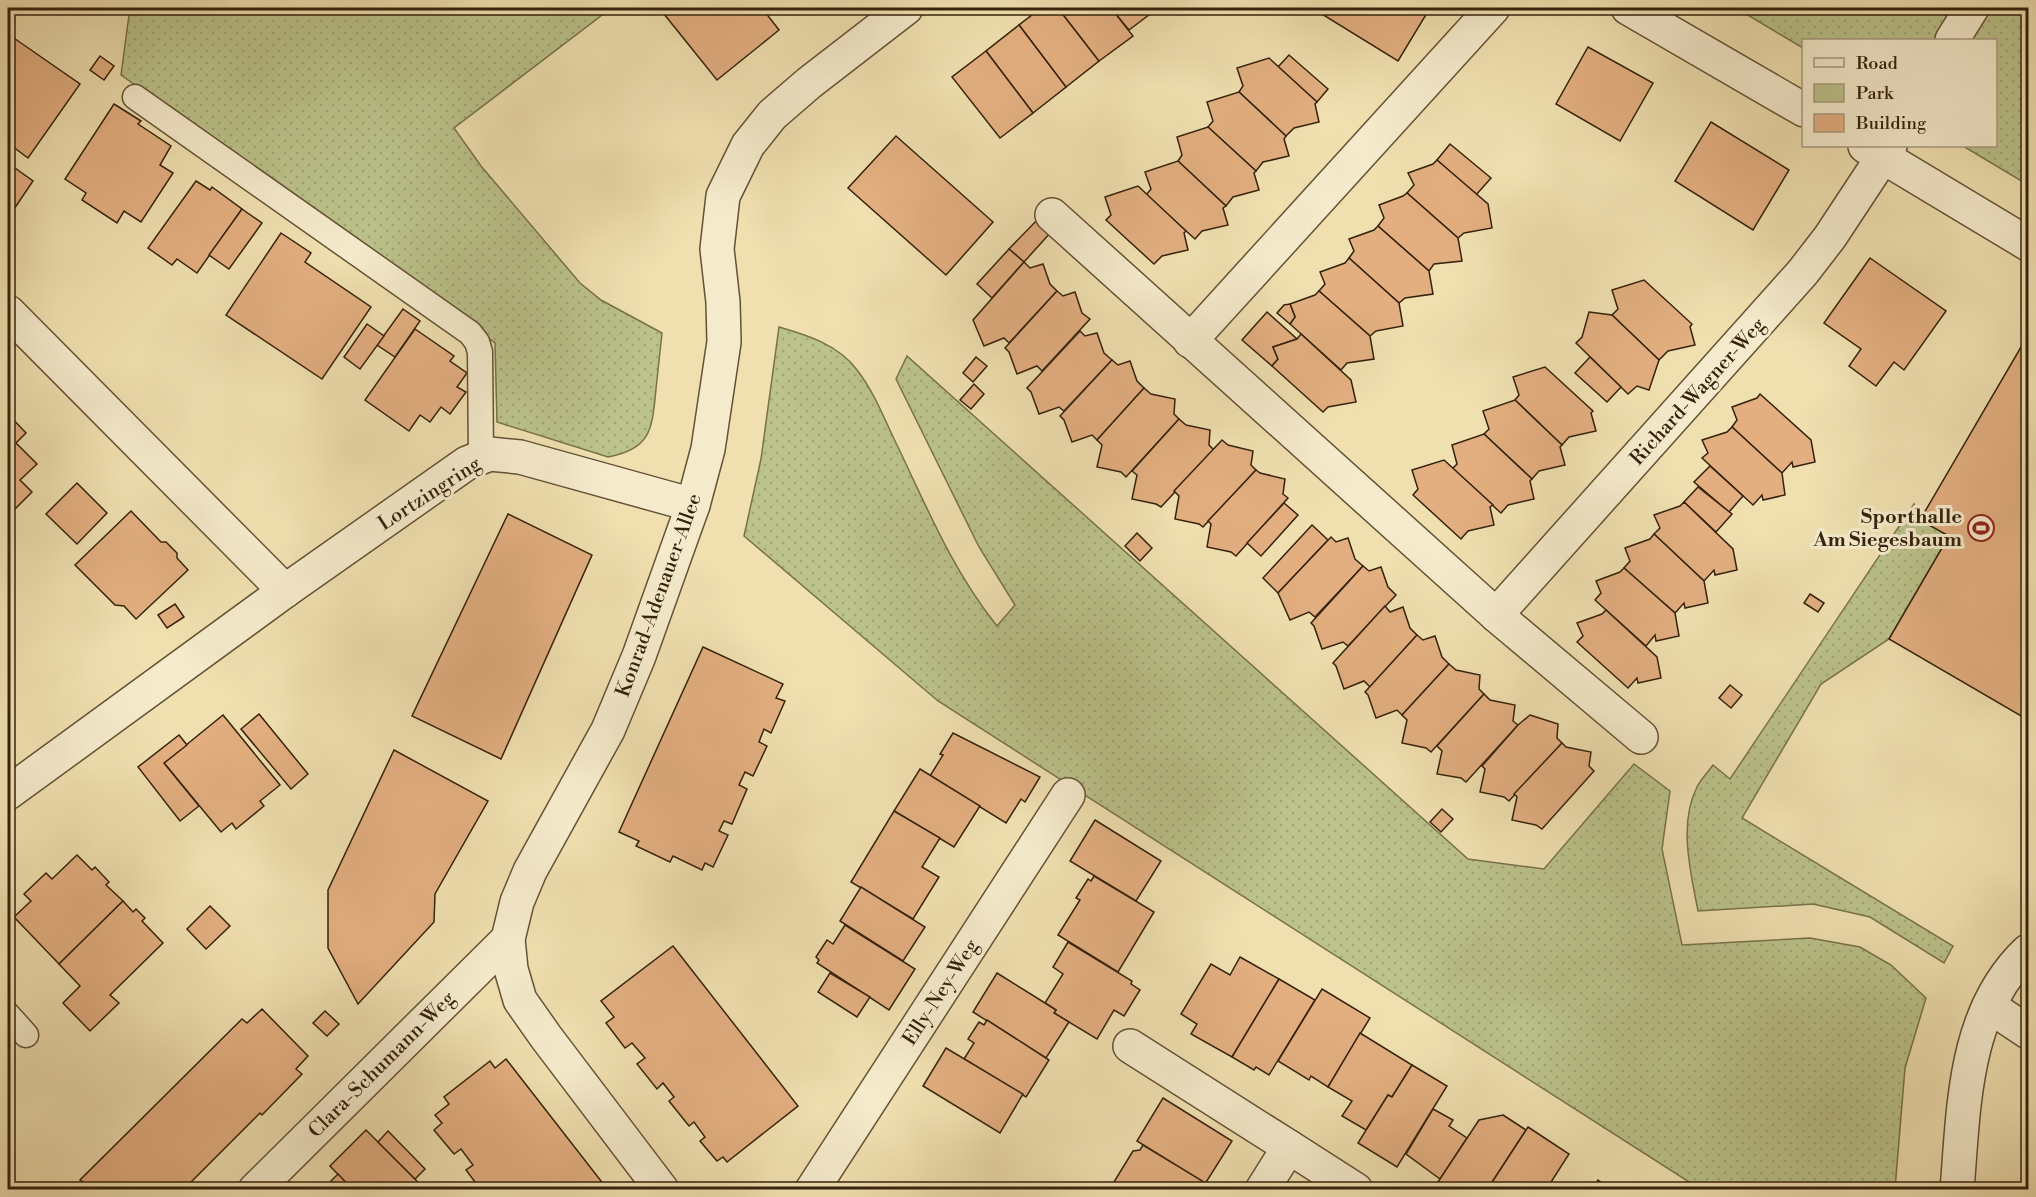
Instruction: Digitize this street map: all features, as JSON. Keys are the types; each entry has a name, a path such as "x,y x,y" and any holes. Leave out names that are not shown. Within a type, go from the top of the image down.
{"street":[{"name":"Konrad-Adenauer-Allee","path":"662,1190 520,1000 511,969 508,939 517,902 530,871 608,729 639,656 693,505 708,449 724,342 723,302 717,249 723,196 748,145 772,115 809,82 906,8"},
{"path":"1190,341 1493,8"},
{"path":"1628,8 1802,109"},
{"path":"1953,39 1972,8"},
{"path":"1879,149 2028,244"},
{"name":"Richard-Wagner-Weg","path":"1496,615 1803,272 1830,237 1879,149"},
{"path":"1052,215 1496,615 1641,737"},
{"path":"8,312 285,591"},
{"name":"Lortzingring","path":"8,793 285,591 467,463 490,454 520,457 693,505"},
{"name":"Elly-Ney-Weg","path":"812,1190 1068,795"},
{"name":"Clara-Schumann-Weg","path":"255,1190 508,939"},
{"path":"1957,1190 1965,1091 1975,1042 1989,1006 2004,977 2028,951"},
{"path":"1989,1006 2028,1032"},
{"path":"1130,1046 1356,1190"},
{"path":"1262,1190 1289,1147"}],"lane":[{"path":"135,97 470,333 477,342 480,352 481,458"},
{"path":"8,1015 26,1035"}],"green space":[{"path":"119,8 578,8 602,15 454,128 481,166 580,283 601,300 662,333 653,415 647,435 634,448 608,457 497,422 495,343 121,75 129,15"},
{"path":"1736,8 2028,8 2028,185 1965,147 1997,147 1997,39 1802,39 1802,47"},
{"path":"779,327 822,342 850,361 857,370 874,398 954,562 997,626 1015,605 979,547 896,379 907,356 1468,859 1544,869 1634,764 1670,791 1662,849 1682,945 1810,938 1860,947 1891,965 1926,998 1905,1068 1895,1189 1700,1189 938,701 744,536 761,459"},
{"path":"1914,504 1920,520 1949,536 1889,639 1821,684 1742,818 1953,946 1944,963 1870,917 1813,904 1698,911 1687,833 1691,801 1697,787 1713,765 1730,779"}],"building":[{"path":"771,8 765,12 779,30 717,80 660,9"},
{"path":"1041,8 1058,8 1099,61 1066,87 1019,25"},
{"path":"1058,8 1111,8 1133,36 1099,61"},
{"path":"1111,8 1158,8 1129,30"},
{"path":"1312,8 1430,8 1398,61"},
{"path":"1019,25 1066,87 1033,113 986,51"},
{"path":"8,34 80,84 28,158 8,143"},
{"path":"1588,47 1653,83 1620,141 1556,104"},
{"path":"986,51 1033,113 1000,138 952,77"},
{"path":"1289,55 1328,89 1317,102 1278,67"},
{"path":"100,56 114,66 104,80 90,70"},
{"path":"1269,58 1317,102 1315,104 1319,122 1294,128 1286,136 1239,92 1243,86 1237,68"},
{"path":"1239,92 1286,136 1284,139 1289,156 1263,162 1256,171 1208,127 1213,121 1207,102"},
{"path":"114,104 141,121 138,124 171,146 160,165 173,173 141,222 124,211 117,223 82,200 86,193 65,179"},
{"path":"1711,122 1789,170 1753,230 1675,181"},
{"path":"1208,127 1256,171 1254,173 1259,190 1233,197 1226,206 1178,161 1182,155 1177,137"},
{"path":"896,136 993,222 946,275 848,188"},
{"path":"1450,144 1491,178 1476,195 1437,160"},
{"path":"1437,160 1488,204 1492,228 1464,233 1458,238 1407,193 1414,185 1408,173 1433,164"},
{"path":"1178,161 1226,206 1223,208 1228,225 1202,231 1195,239 1146,195 1151,189 1145,172"},
{"path":"8,163 33,181 8,218"},
{"path":"196,181 210,190 212,187 242,209 197,273 177,259 172,265 148,248"},
{"path":"1138,186 1186,231 1184,233 1188,250 1162,256 1154,264 1106,220 1111,215 1105,197"},
{"path":"1407,193 1458,238 1462,261 1434,264 1429,271 1378,226 1384,218 1379,205"},
{"path":"242,209 262,223 229,269 209,255"},
{"path":"1038,219 1051,232 1024,262 1009,249"},
{"path":"1378,226 1429,271 1433,294 1405,298 1399,303 1349,258 1354,251 1349,239 1374,230"},
{"path":"281,233 311,253 305,262 371,307 322,379 226,315"},
{"path":"1009,249 1024,262 992,298 977,284"},
{"path":"1349,258 1399,303 1403,326 1376,331 1370,336 1319,291 1325,284 1320,272 1345,263"},
{"path":"1870,258 1946,311 1904,370 1894,362 1876,386 1849,366 1861,349 1824,323"},
{"path":"1024,262 1030,268 1043,264 1050,284 1057,291 1009,343 1004,338 984,346 973,320"},
{"path":"1644,280 1692,324 1690,327 1695,345 1668,351 1659,360 1612,315 1618,309 1612,290"},
{"path":"1057,291 1063,296 1075,292 1082,313 1090,319 1042,371 1037,366 1017,374 1009,352 1005,348"},
{"path":"1319,291 1370,336 1374,359 1347,363 1341,370 1290,324 1295,317 1290,304 1315,295"},
{"path":"1290,304 1295,317 1290,324 1277,313 1284,305"},
{"path":"403,309 420,321 395,357 377,345"},
{"path":"1267,312 1297,339 1273,347 1278,359 1272,366 1242,340"},
{"path":"1589,312 1612,315 1659,360 1649,390 1637,386 1628,394 1576,343 1582,337"},
{"path":"367,324 384,336 360,369 344,357"},
{"path":"415,329 454,356 450,361 467,373 457,387 466,392 450,414 441,407 430,422 420,415 409,431 365,400"},
{"path":"1080,331 1085,336 1097,333 1104,353 1112,360 1064,411 1059,407 1039,414 1031,392 1027,388"},
{"path":"1301,334 1351,380 1356,402 1328,407 1323,412 1272,366 1278,359 1273,347 1297,339"},
{"name":"Sporthalle Am Siegesbaum","path":"2028,335 2028,720 1889,639 1949,536 1920,520"},
{"path":"976,357 987,366 973,382 963,373"},
{"path":"1590,357 1621,387 1607,402 1575,373"},
{"path":"1112,360 1118,365 1130,361 1137,381 1144,388 1097,440 1092,435 1072,442 1064,420 1060,416"},
{"path":"1545,367 1593,411 1591,413 1596,431 1569,437 1562,445 1515,400 1519,395 1513,377"},
{"path":"974,384 984,394 971,409 960,400"},
{"path":"1144,388 1151,394 1175,399 1174,414 1179,419 1126,477 1121,472 1097,467 1102,445 1097,440"},
{"path":"1760,394 1811,440 1815,462 1793,467 1792,462 1782,473 1732,427 1737,420 1732,407 1757,398"},
{"path":"1515,400 1562,445 1560,447 1565,465 1539,471 1532,479 1484,434 1489,429 1483,411"},
{"path":"8,414 26,433 16,443 37,464 20,480 32,492 8,516"},
{"path":"1179,419 1186,425 1210,430 1209,445 1214,450 1161,507 1132,499 1137,475 1132,471"},
{"path":"1732,427 1782,473 1785,495 1763,500 1762,495 1753,505 1702,458 1708,453 1702,440 1727,432"},
{"path":"1484,434 1532,479 1530,481 1534,499 1508,505 1501,513 1452,469 1457,464 1452,445"},
{"path":"1222,440 1228,445 1253,451 1251,465 1256,470 1203,527 1175,519 1179,496 1174,491"},
{"path":"1444,460 1493,505 1490,507 1494,525 1468,531 1461,539 1413,495 1418,489 1412,470"},
{"path":"1710,466 1743,496 1729,512 1694,482"},
{"path":"1256,470 1285,479 1283,494 1288,498 1236,556 1231,552 1207,547 1211,524 1208,521"},
{"path":"77,483 107,513 77,544 46,514"},
{"path":"1698,487 1732,514 1716,532 1684,502"},
{"path":"1684,502 1733,549 1737,570 1715,575 1714,570 1704,581 1654,534 1660,528 1654,515 1680,506"},
{"path":"1284,503 1298,515 1261,556 1247,543"},
{"path":"131,511 161,542 166,542 177,553 177,558 188,570 136,619 124,606 115,605 75,565"},
{"path":"508,514 592,555 501,759 412,716"},
{"path":"1312,525 1328,540 1278,593 1263,578"},
{"path":"1137,533 1152,548 1140,561 1125,546"},
{"path":"1654,534 1704,581 1708,603 1685,608 1684,603 1675,613 1624,568 1630,561 1625,548 1650,539"},
{"path":"1331,537 1336,542 1348,538 1355,559 1363,566 1315,617 1309,612 1290,620 1278,593"},
{"path":"1363,566 1369,571 1381,567 1388,587 1396,595 1348,646 1343,642 1322,649 1311,623"},
{"path":"1624,568 1675,613 1679,636 1656,641 1655,635 1646,646 1595,600 1601,593 1596,581 1620,572"},
{"path":"1810,594 1824,603 1818,612 1804,603"},
{"path":"175,604 184,617 167,628 158,615"},
{"path":"1385,606 1390,612 1403,607 1410,628 1417,635 1370,687 1364,681 1344,689 1333,663"},
{"path":"1606,610 1657,657 1661,678 1638,683 1637,678 1628,688 1577,642 1583,636 1577,623 1602,614"},
{"path":"1417,635 1423,640 1435,636 1442,657 1449,664 1402,715 1397,710 1376,718 1365,692"},
{"path":"703,647 783,684 776,698 785,701 771,733 764,729 759,742 767,746 753,776 745,772 739,785 747,789 732,824 724,821 719,831 728,835 713,867 705,863 702,870 673,856 670,862 636,846 639,841 619,832"},
{"path":"1449,664 1456,670 1480,675 1479,689 1484,694 1431,752 1426,748 1402,743 1407,720 1402,715"},
{"path":"1730,685 1742,695 1731,708 1719,698"},
{"path":"1484,694 1490,700 1515,705 1513,721 1518,725 1466,782 1461,778 1437,774 1442,751 1437,746"},
{"path":"259,714 308,774 291,789 241,729"},
{"path":"223,715 280,785 260,801 264,806 236,829 232,823 221,832 164,763"},
{"path":"1530,715 1558,724 1557,738 1562,743 1509,801 1504,797 1480,792 1485,769 1482,766 1518,725"},
{"path":"953,733 1040,777 1025,802 1021,799 1006,823 930,776"},
{"path":"179,735 187,745 164,763 199,806 180,821 138,767"},
{"path":"1562,743 1566,747 1591,752 1589,766 1594,771 1542,829 1536,825 1512,820 1517,797 1514,794"},
{"path":"394,750 488,801 435,894 434,922 358,1004 328,948 328,890"},
{"path":"920,769 980,806 954,847 894,811"},
{"path":"1442,809 1453,819 1441,832 1430,822"},
{"path":"894,811 940,838 922,867 939,877 913,919 851,882"},
{"path":"1095,820 1161,861 1136,901 1070,861"},
{"path":"77,855 92,870 95,867 109,882 106,885 123,901 59,964 14,917 31,901 24,894 46,873 52,879"},
{"path":"1094,876 1154,912 1118,972 1058,935 1080,900 1076,898 1088,879 1091,881"},
{"path":"861,887 925,927 903,961 840,921"},
{"path":"123,901 133,912 136,909 145,918 142,921 163,943 110,995 119,1003 90,1031 63,1003 80,986 59,964"},
{"path":"210,906 230,926 206,949 187,929"},
{"path":"845,925 915,969 889,1010 817,963 819,960 816,957 827,940 833,944"},
{"path":"1068,942 1132,981 1131,984 1140,990 1124,1016 1114,1010 1097,1039 1054,1013 1056,1010 1045,1003 1063,974 1053,967"},
{"path":"673,946 798,1106 727,1162 723,1157 717,1161 700,1141 705,1137 694,1122 689,1126 669,1101 674,1097 663,1083 657,1089 637,1064 645,1058 632,1043 625,1048 606,1023 614,1017 601,1001"},
{"path":"1240,957 1279,979 1232,1057 1191,1034 1197,1024 1181,1014 1211,964 1230,975"},
{"path":"830,973 870,997 857,1017 818,992"},
{"path":"997,973 1056,1010 1054,1013 1069,1022 1046,1058 973,1012"},
{"path":"1279,979 1315,1000 1269,1075 1256,1067 1254,1070 1232,1057"},
{"path":"1322,989 1370,1018 1328,1087 1311,1076 1309,1080 1278,1061"},
{"path":"262,1009 308,1056 296,1069 302,1074 262,1115 260,1113 183,1190 76,1190 83,1182 80,1180 242,1019 247,1023"},
{"path":"325,1011 339,1024 327,1036 313,1023"},
{"path":"987,1020 1049,1060 1026,1097 964,1059 974,1043 968,1039 979,1022 984,1025"},
{"path":"1360,1033 1412,1065 1392,1097 1388,1095 1366,1130 1342,1116 1352,1101 1328,1087"},
{"path":"946,1048 1023,1094 1000,1133 923,1086"},
{"path":"506,1059 608,1190 481,1190 466,1170 473,1165 461,1149 454,1154 434,1130 442,1123 435,1115 449,1104 444,1097 490,1061 495,1068"},
{"path":"1412,1065 1447,1086 1397,1167 1358,1143 1388,1095 1392,1097"},
{"path":"1163,1098 1232,1141 1205,1184 1137,1141"},
{"path":"1433,1109 1453,1120 1449,1126 1467,1138 1440,1179 1406,1154"},
{"path":"1503,1115 1526,1130 1487,1190 1442,1190 1436,1185 1479,1120"},
{"path":"1528,1127 1569,1154 1546,1190 1487,1190"},
{"path":"366,1130 425,1190 353,1190 330,1166"},
{"path":"388,1131 425,1169 415,1179 378,1142"},
{"path":"1143,1145 1209,1185 1207,1190 1109,1190 1133,1151 1140,1150"},
{"path":"338,1174 353,1190 322,1190"},
{"path":"1598,1180 1612,1190 1592,1190"}],"place":[{"name":"Sporthalle Am Siegesbaum","path":"1981,528"}]}
